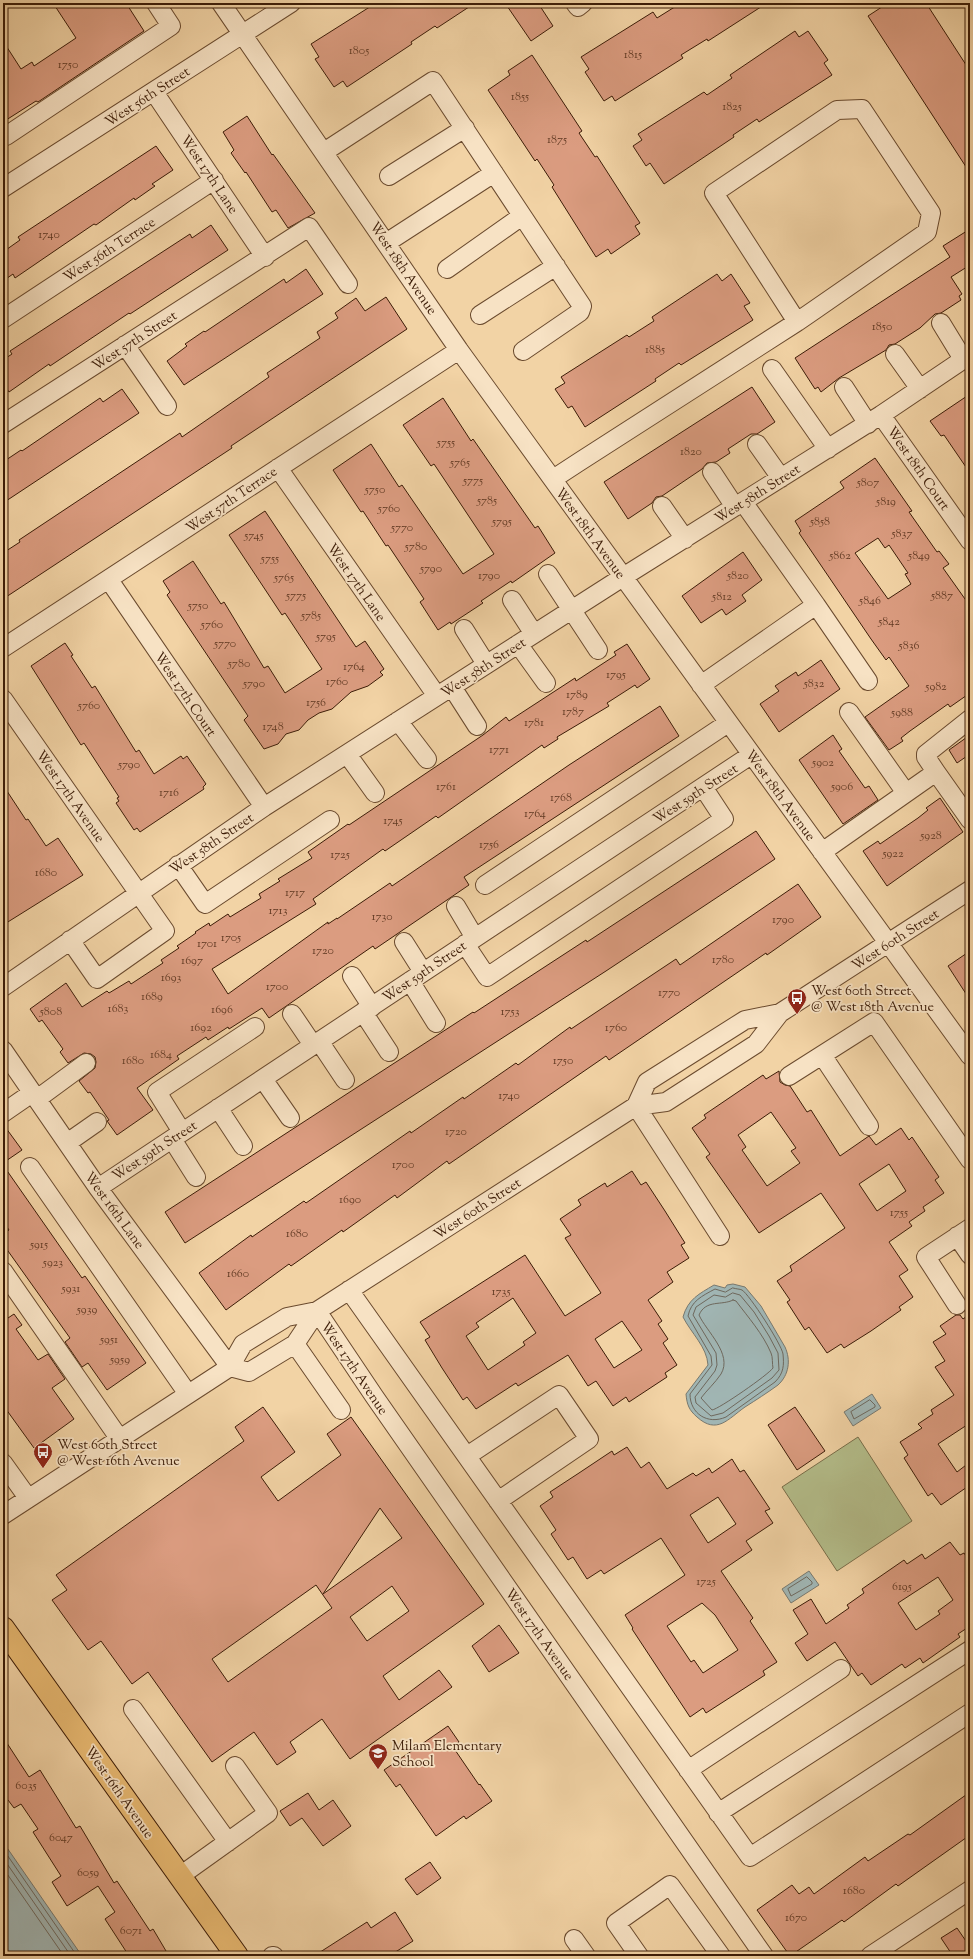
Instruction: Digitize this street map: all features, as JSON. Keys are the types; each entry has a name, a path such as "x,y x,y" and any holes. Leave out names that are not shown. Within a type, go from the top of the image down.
{"main road":[{"name":"West 16th Avenue","path":"3,1628 237,1956"}],"street":[{"path":"6,136 171,26 156,3"},
{"name":"West 18th Avenue","path":"221,3 244,34 459,350 970,1056"},
{"name":"West 56th Street","path":"3,188 291,3"},
{"path":"575,3 578,7 583,3"},
{"path":"324,152 433,81 582,306 580,312 523,351"},
{"name":"West 17th Lane","path":"154,92 264,257"},
{"path":"552,479 796,322 927,232 931,213 862,109 837,110 714,193 796,322"},
{"path":"389,176 465,128"},
{"path":"386,243 494,173"},
{"name":"West 56th Terrace","path":"3,319 214,180"},
{"path":"447,269 522,216"},
{"name":"West 57th Street","path":"3,424 309,227 348,284"},
{"path":"480,315 556,266"},
{"path":"941,323 968,356"},
{"path":"125,345 167,406"},
{"name":"West 57th Terrace","path":"3,648 459,350"},
{"path":"895,354 920,389"},
{"name":"West 58th Street","path":"3,987 138,892 264,807 623,577 875,420 968,356"},
{"path":"772,369 828,449"},
{"name":"West 18th Court","path":"844,387 875,420 970,541"},
{"path":"757,444 781,478"},
{"name":"West 17th Lane","path":"278,468 444,691 477,726"},
{"path":"712,472 816,605 868,681"},
{"path":"662,506 685,539"},
{"path":"548,574 598,650"},
{"name":"West 17th Court","path":"109,580 264,807"},
{"path":"512,600 534,634"},
{"path":"700,685 816,605"},
{"path":"464,629 486,664"},
{"path":"518,644 546,683"},
{"name":"West 17th Avenue","path":"3,699 165,931 97,979 70,940"},
{"path":"849,712 906,793"},
{"path":"970,719 926,754 926,757 970,820"},
{"path":"398,721 427,759"},
{"path":"485,885 728,723"},
{"path":"346,754 374,793"},
{"name":"West 59th Street","path":"98,1188 751,755"},
{"path":"822,852 936,772"},
{"path":"456,906 487,977 724,818 703,787"},
{"path":"178,865 205,904 330,820"},
{"name":"West 60th Street","path":"3,1515 230,1367 243,1344 287,1317 317,1311 636,1106 666,1102 750,1049 756,1044 780,1013 970,890"},
{"path":"404,942 436,1023"},
{"path":"352,976 389,1052"},
{"name":"West 60th Street","path":"636,1106 647,1082 745,1020 780,1013"},
{"path":"292,1014 345,1080"},
{"path":"789,1076 874,1022 970,1160"},
{"path":"196,1177 157,1092 255,1027"},
{"path":"822,1055 869,1126"},
{"name":"West 16th Lane","path":"5,1056 98,1188 230,1367"},
{"path":"3,1113 34,1096 86,1063"},
{"path":"263,1079 290,1118"},
{"path":"636,1106 720,1236"},
{"path":"218,1108 243,1146"},
{"path":"67,1143 97,1122"},
{"path":"30,1167 188,1394"},
{"path":"957,1305 926,1257 964,1232 970,1255"},
{"path":"3,1271 119,1438"},
{"path":"349,1290 750,1857 970,1713"},
{"name":"West 17th Avenue","path":"317,1311 374,1396 764,1956"},
{"name":"West 60th Street","path":"230,1367 249,1372 295,1344 317,1311"},
{"path":"295,1344 340,1410"},
{"path":"466,1456 559,1395 589,1439 498,1501"},
{"path":"4,1464 28,1498"},
{"path":"718,1813 970,1650"},
{"path":"688,1770 840,1668"},
{"path":"134,1709 228,1842"},
{"path":"180,1876 268,1813 235,1766"},
{"path":"639,1956 616,1923 670,1885 721,1956"},
{"path":"870,1956 970,1890"},
{"path":"574,1939 586,1956"}],"green space":[{"path":"858,1437 912,1521 837,1571 782,1487"}],"water":[{"path":"733,1284 745,1287 761,1306 785,1347 788,1357 788,1367 785,1377 778,1385 728,1420 716,1425 711,1425 697,1417 690,1410 687,1401 686,1394 708,1365 702,1346 683,1317 691,1301 704,1291 714,1285 725,1288 727,1285"},
{"path":"872,1394 881,1408 853,1426 844,1412"},
{"path":"809,1571 819,1585 791,1603 782,1589"},
{"path":"3,1842 82,1956 3,1956"}],"building":[{"path":"53,3 126,3 144,31 38,102 36,101 3,122 3,41 21,69 32,62 34,66 76,38"},
{"path":"376,3 475,3 437,28 435,26 411,42 412,44 347,87 343,81 334,87 315,59 319,57 311,44"},
{"path":"505,3 538,3 553,26 531,41"},
{"path":"681,3 767,3 708,41 707,39 681,55 683,58 615,101 612,96 604,101 585,72 589,69 581,57 653,12 657,18"},
{"path":"888,3 926,3 970,71 970,173 868,16"},
{"path":"795,31 799,37 808,31 828,60 824,63 832,75 759,122 757,119 733,135 734,137 664,184 650,163 646,166 633,146 642,140 638,134 704,92 707,95 732,78 730,75"},
{"path":"532,55 582,131 579,133 595,157 597,156 640,223 635,226 640,234 611,254 608,249 596,257 552,187 554,185 537,159 535,161 488,90 510,75 508,71"},
{"path":"247,116 272,155 273,154 315,213 288,228 276,210 272,212 246,172 245,173 231,153 234,150 223,132"},
{"path":"156,146 173,170 152,184 155,186 135,200 134,198 96,225 94,224 15,278 13,274 3,281 3,252 20,240 18,237"},
{"path":"211,225 228,250 130,314 129,313 50,366 49,364 9,392 3,383 3,360 12,354 10,351 190,234 192,238"},
{"path":"970,229 970,265 951,277 962,294 959,296 961,300 941,313 935,314 920,328 895,344 889,345 886,350 839,378 821,392 818,387 815,389 795,358 950,257 943,246"},
{"path":"306,269 323,294 184,385 167,361 187,346 185,344 204,331 205,332 284,279 286,283"},
{"path":"717,274 722,281 731,274 750,303 744,306 753,320 681,365 679,363 655,379 656,381 585,427 572,406 568,408 555,389 565,383 561,377 627,335 629,337 654,321 652,317"},
{"path":"386,297 407,329 231,446 232,448 3,599 3,553 20,542 19,540 180,433 182,437 269,377 267,373 320,338 317,332 338,318 335,313 356,298 365,311"},
{"path":"752,387 775,422 757,434 751,434 728,449 730,453 716,462 707,463 702,469 662,496 656,497 652,503 628,519 604,482"},
{"path":"122,389 139,413 3,503 3,462 21,450 22,451 100,398 103,402"},
{"path":"970,394 970,473 944,435 941,436 930,421"},
{"path":"443,398 471,441 473,439 535,528 538,526 555,553 512,583 511,581 481,601 483,603 451,624 450,622 438,630 420,602 424,599 388,545 386,546 363,511 361,512 333,470 371,444 399,487 402,485 463,574 494,554 434,464 431,466 403,425"},
{"path":"875,458 912,511 909,512 937,552 939,551 949,564 943,568 970,606 970,693 950,707 948,704 901,738 903,741 889,750 865,717 909,686 889,657 886,660 871,639 799,533 801,531 795,521 844,488 840,482","holes":["878,538 885,548 889,545 908,573 905,574 911,584 888,599 855,553"]},
{"path":"265,511 356,647 365,641 384,669 380,672 383,675 368,686 351,692 332,709 319,713 308,720 299,730 286,734 278,744 264,749 244,720 248,716 167,595 170,592 163,581 193,561 221,604 224,602 264,668 268,666 285,693 322,669 285,613 282,615 229,535"},
{"path":"743,552 762,580 742,595 746,601 726,615 722,609 701,623 682,596"},
{"path":"65,643 73,655 71,656 92,688 95,686 136,752 139,750 154,774 181,756 183,759 187,756 206,784 203,787 204,789 140,832 137,828 134,830 116,803 119,801 117,798 119,797 84,743 81,745 31,666"},
{"path":"627,644 650,679 637,688 635,685 607,703 609,706 557,737 558,739 544,748 542,745 438,818 436,816 385,851 383,849 313,899 316,904 212,969 228,994 328,922 328,924 337,919 390,883 392,886 569,765 660,706 679,736 464,877 469,885 375,949 373,946 269,1018 262,1008 229,1029 228,1027 208,1040 206,1037 177,1056 179,1059 137,1088 153,1110 117,1135 107,1121 109,1120 90,1092 88,1093 79,1081 95,1068 95,1057 91,1054 84,1053 68,1063 60,1052 63,1049 42,1020 39,1022 30,1009 66,983 82,1007 107,991 109,993 129,981 131,984 163,963 161,960 179,948 177,946 196,933 195,932 209,923 210,926 228,914 230,917 261,898 259,894 280,881 278,879 312,858 308,852 348,824 349,825 483,735 506,717 509,721 575,678 576,681 616,655 614,652"},
{"path":"821,660 840,689 779,732 760,704 779,691 775,686 796,672 798,676"},
{"path":"833,735 842,749 839,751 865,788 869,786 878,800 843,824 799,760"},
{"path":"970,735 970,754 957,763 949,750"},
{"path":"3,785 26,820 28,819 46,846 58,838 83,875 3,925"},
{"path":"940,798 963,832 887,886 863,851 878,841 880,844 918,818 928,810 926,808"},
{"path":"756,831 775,859 606,971 185,1243 165,1212 473,1012 474,1013 586,940 587,942"},
{"path":"798,884 821,917 767,955 766,953 609,1060 606,1056 449,1164 447,1161 397,1198 395,1195 343,1232 342,1230 291,1266 289,1264 226,1310 199,1273 251,1235 252,1237 304,1201 306,1203 410,1131 411,1133 516,1063 518,1065 570,1027 571,1029 676,959 680,965"},
{"path":"970,951 970,1000 948,966"},
{"path":"779,1071 780,1082 790,1086 807,1112 811,1110 840,1156 869,1136 876,1145 901,1128 909,1140 912,1137 939,1177 935,1180 944,1193 923,1207 925,1211 909,1222 912,1226 889,1242 908,1270 899,1276 913,1297 899,1307 901,1310 871,1331 844,1348 841,1344 827,1353 809,1327 805,1330 787,1302 790,1300 777,1281 792,1271 790,1266 845,1228 821,1193 759,1233 706,1157 710,1154 692,1128 706,1118 704,1115 763,1075 766,1079","holes":["771,1112 796,1148 791,1151 800,1163 767,1186 742,1150 746,1147 738,1135","889,1164 906,1191 877,1211 859,1184"]},
{"path":"3,1124 22,1150 3,1163"},
{"path":"3,1165 82,1278 85,1276 146,1363 107,1390 88,1363 82,1367 65,1342 70,1338 3,1244 3,1235 9,1230 3,1221"},
{"path":"632,1171 641,1185 646,1182 685,1243 681,1245 689,1258 667,1272 673,1282 648,1300 662,1321 658,1324 668,1339 663,1343 677,1365 665,1373 667,1377 629,1402 626,1397 613,1406 596,1381 588,1386 568,1355 518,1386 516,1383 476,1409 467,1397 463,1400 442,1368 425,1340 430,1337 420,1322 525,1255 565,1316 601,1293 565,1238 571,1235 560,1219 581,1205 578,1200 605,1183 607,1187","holes":["513,1298 536,1333 523,1342 525,1345 488,1370 466,1336 479,1327 476,1323","622,1321 642,1350 614,1368 595,1339"]},
{"path":"3,1312 8,1318 14,1314 22,1325 16,1329 38,1360 48,1354 65,1379 52,1388 74,1419 34,1448 3,1405"},
{"path":"970,1314 970,1423 938,1444 957,1472 970,1462 970,1485 941,1505 932,1493 928,1496 904,1458 908,1455 900,1442 922,1428 918,1424 933,1414 931,1410 954,1395 935,1367 945,1361 933,1342 946,1334 940,1326 956,1315 960,1315 963,1319"},
{"path":"263,1407 295,1452 261,1477 278,1501 341,1455 327,1434 351,1417 484,1604 383,1676 399,1700 439,1670 452,1687 350,1759 322,1719 290,1742 296,1752 277,1765 254,1732 212,1762 148,1672 132,1684 101,1641 88,1650 52,1600 67,1590 56,1575 244,1441 235,1427","holes":["380,1508 402,1538 323,1594","316,1585 332,1608 228,1682 212,1659","392,1586 409,1611 367,1641 350,1617"]},
{"path":"795,1407 825,1451 797,1470 768,1425"},
{"path":"627,1447 641,1468 649,1462 667,1489 693,1473 696,1476 709,1468 712,1473 732,1459 740,1472 744,1470 770,1509 765,1511 773,1523 746,1541 752,1550 721,1571 753,1618 750,1621 777,1662 763,1671 765,1675 706,1713 703,1708 690,1717 632,1629 633,1628 625,1615 685,1575 661,1538 604,1574 601,1570 587,1579 573,1557 568,1560 551,1534 556,1530 540,1506 553,1497 550,1492 612,1451 614,1455","holes":["718,1497 736,1524 708,1543 690,1515","702,1603 715,1615 738,1650 703,1673 694,1660 691,1662 667,1626"]},
{"path":"950,1542 960,1555 964,1553 970,1562 970,1626 958,1634 960,1637 923,1663 920,1658 905,1668 902,1664 871,1685 862,1673 858,1676 835,1642 807,1661 795,1643 808,1634 793,1610 811,1599 826,1624 849,1608 847,1605 864,1593 862,1589 904,1560 907,1564 922,1554 925,1559","holes":["938,1577 953,1600 938,1611 940,1614 916,1630 898,1603"]},
{"path":"499,1625 519,1653 489,1672 472,1646"},
{"path":"448,1726 459,1742 453,1747 492,1801 466,1819 464,1816 436,1836 400,1784 396,1787 384,1770"},
{"path":"3,1737 29,1777 40,1770 76,1828 80,1826 114,1883 117,1881 150,1931 153,1929 169,1956 129,1956 105,1919 115,1912 98,1886 67,1906 52,1882 61,1876 33,1832 38,1829 21,1804 14,1808 8,1800 3,1804"},
{"path":"970,1792 970,1835 898,1886 896,1884 844,1922 842,1920 790,1956 757,1910 792,1885 799,1894 809,1887 814,1894 865,1857 868,1861 908,1834 910,1835"},
{"path":"308,1793 319,1810 333,1800 351,1826 323,1846 302,1818 290,1826 280,1811"},
{"path":"430,1862 441,1878 417,1895 405,1879"},
{"path":"395,1912 413,1941 389,1956 314,1956 367,1922 371,1928"},
{"path":"957,1928 970,1947 970,1956 953,1956 941,1938"}],"place":[{"name":"West 60th Street @ West 18th Avenue","path":"797,1015"},
{"name":"West 60th Street @ West 16th Avenue","path":"43,1469"},
{"name":"Milam Elementary School","path":"378,1770"}]}
